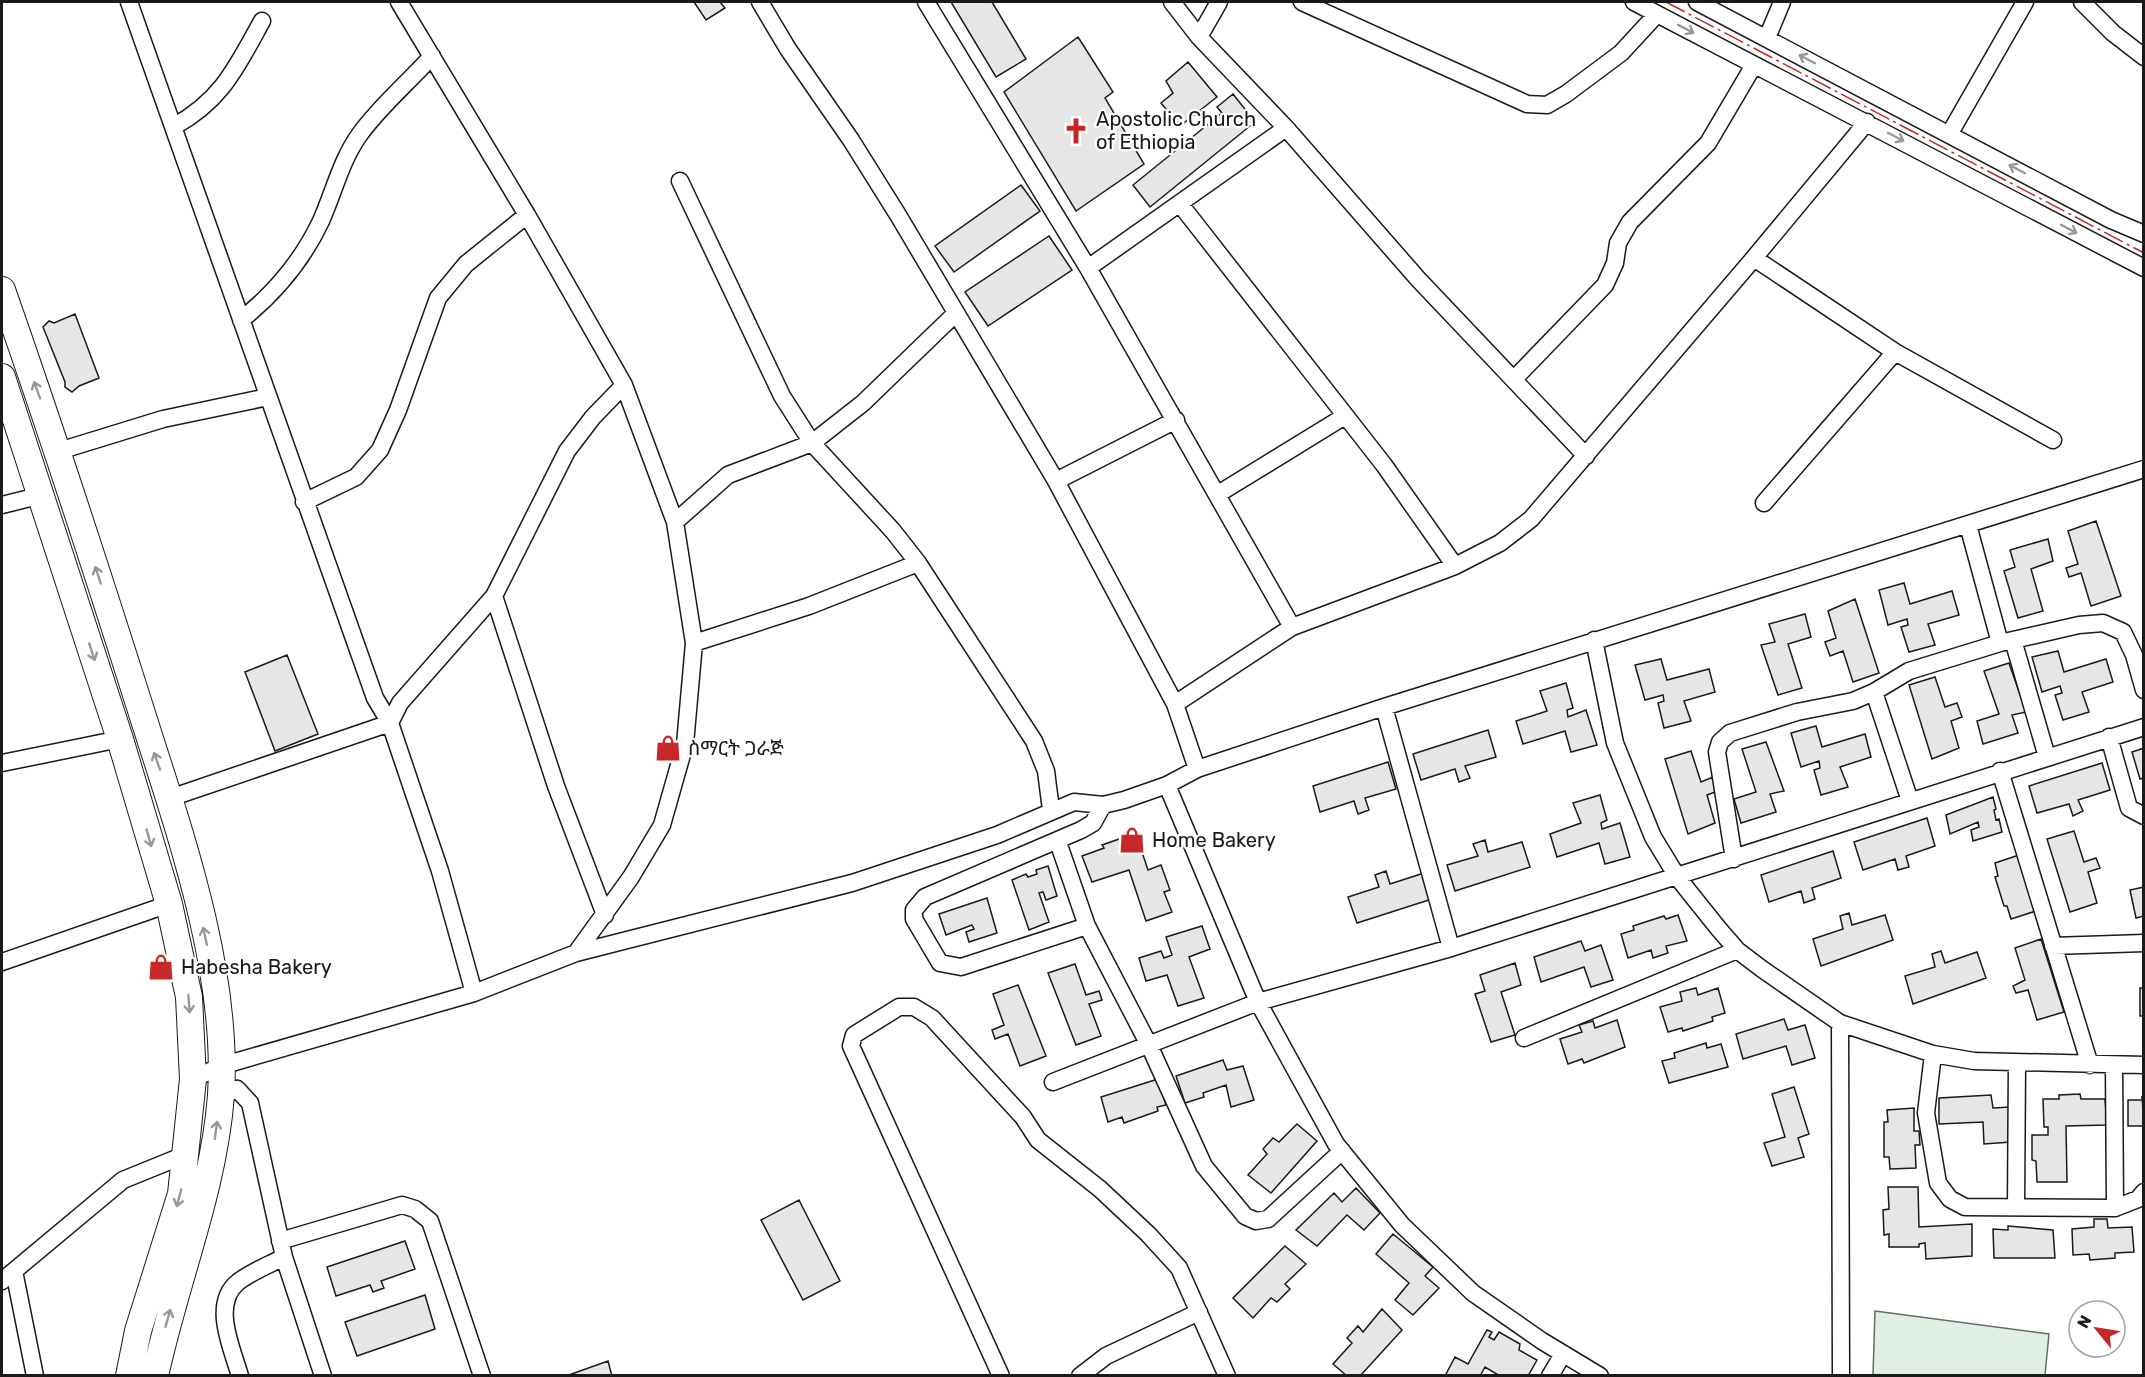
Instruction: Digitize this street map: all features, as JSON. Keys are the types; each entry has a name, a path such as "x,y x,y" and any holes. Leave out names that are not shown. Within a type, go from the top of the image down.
{"main road":[{"path":"2,290 59,451 170,798 192,877 214,981 221,1066 221,1096 210,1172 165,1328 155,1376"},
{"path":"2,377 120,739 169,904 189,997 193,1079 187,1154 181,1194 138,1331 129,1376"}],"street":[{"path":"129,2 304,502 375,698 390,723 440,871 474,993"},
{"path":"399,2 527,215 624,385 675,522 694,643 686,744 662,825 605,915 576,953"},
{"path":"760,2 788,49 851,140 1056,481 1175,704 1197,769"},
{"path":"926,2 1088,268 1292,627"},
{"path":"1172,2 1198,37 1286,128 1418,279 1515,378 1586,456"},
{"path":"1198,37 1219,2"},
{"path":"1302,2 1527,104 1547,105 1621,53 1657,14"},
{"path":"1634,2 2144,268"},
{"path":"1697,2 1950,133 2111,220 2144,234"},
{"path":"1767,38 1782,2"},
{"path":"1950,133 2025,2"},
{"path":"2082,2 2113,33 2144,57"},
{"path":"173,127 194,116 219,94 262,21"},
{"path":"241,320 267,299 300,260 321,220 338,176 360,134 432,56"},
{"path":"1515,378 1605,285 1615,263 1618,243 1630,222 1707,143 1754,65"},
{"path":"1816,96 1827,70"},
{"path":"1175,704 1292,627 1455,566 1500,543 1531,519 1867,122"},
{"path":"1088,268 1286,128"},
{"path":"680,181 782,396 812,443 893,531 918,563 1034,741 1046,771 1051,810"},
{"path":"1180,204 1345,416 1455,566"},
{"path":"304,502 356,477 380,450 398,410 438,298 466,264 527,215"},
{"path":"1754,258 1895,352 2053,440"},
{"path":"675,522 728,475 812,443 863,403 955,314"},
{"path":"1764,503 1895,352"},
{"path":"170,798 390,723 400,703 494,596 567,451 593,417 624,385"},
{"path":"59,451 163,419 268,397"},
{"path":"1218,494 1345,416"},
{"path":"1056,481 1176,420"},
{"path":"193,1079 221,1066 474,993 576,953 852,884 997,835 1074,802 1103,805 1167,785 1197,769 1384,707 2144,469"},
{"path":"2,505 42,495"},
{"path":"1968,525 2047,757"},
{"path":"694,643 809,606 918,563"},
{"path":"494,596 556,786 605,915"},
{"path":"1734,859 1717,752 1720,742 1730,733 1797,712 1854,701 1909,671 2007,641 2079,624 2103,623 2123,632 2134,656 2144,690"},
{"path":"1594,640 1615,743 1653,837 1678,878 1737,950 1840,1023 1933,1054 1974,1061 2144,1065"},
{"path":"1874,692 1910,801"},
{"path":"1384,707 1451,948"},
{"path":"1053,1082 1258,1002 1451,948 1678,878 2000,771 2144,727"},
{"path":"2109,737 2129,808 2144,816"},
{"path":"2,763 120,739"},
{"path":"2000,771 2090,1065"},
{"path":"1167,785 1258,1002 1342,1151 1402,1225 1473,1293 1563,1354 1600,1376"},
{"path":"1087,926 961,967 949,967 940,963 914,919 914,910 925,897 1058,842 1092,823 1103,805"},
{"path":"1058,842 1087,926 1149,1045 1204,1167 1245,1216 1256,1221 1268,1219 1342,1151"},
{"path":"2,962 169,904"},
{"path":"2054,946 2144,943"},
{"path":"1524,1038 1737,950"},
{"path":"1001,1376 851,1046 854,1035 899,1007 914,1007 932,1018 1023,1117 1038,1140 1100,1190 1148,1234 1179,1268 1227,1376"},
{"path":"1840,1023 1841,1376"},
{"path":"1933,1054 1926,1113 1938,1183 1950,1199 1965,1207 2115,1208 2138,1199 2144,1192"},
{"path":"2016,1207 2018,1063"},
{"path":"2114,1065 2115,1208"},
{"path":"221,1096 237,1089 250,1103 282,1249 323,1376"},
{"path":"35,1376 8,1276 123,1180 187,1154"},
{"path":"240,1376 224,1317 227,1298 237,1283 282,1249 402,1205 415,1209 430,1221 482,1376"},
{"path":"1080,1376 1106,1356 1199,1312"},
{"path":"1550,1376 1563,1354"}],"green space":[{"path":"1875,1311 2049,1334 2045,1375 1873,1375"}],"building":[{"path":"694,2 720,2 725,8 706,20"},
{"path":"951,2 992,2 1026,59 996,77"},
{"name":"Apostolic Church of Ethiopia","path":"1078,37 1113,92 1105,98 1144,164 1076,211 1004,92"},
{"path":"1188,62 1217,97 1180,126 1161,103 1173,93 1166,81"},
{"path":"1233,94 1255,122 1150,207 1133,185 1222,113 1217,107"},
{"path":"1021,185 1040,211 954,272 935,246"},
{"path":"1049,236 1072,270 988,326 965,292"},
{"path":"75,314 99,378 79,386 72,392 65,387 43,327 49,321 54,323"},
{"path":"2096,521 2121,596 2091,606 2081,573 2069,577 2066,568 2078,564 2068,531"},
{"path":"2048,539 2053,561 2031,569 2043,611 2018,618 2004,571 2015,567 2010,550"},
{"path":"1904,583 1910,604 1952,591 1959,615 1928,624 1935,645 1909,652 1901,627 1908,625 1907,619 1888,625 1879,590"},
{"path":"1855,599 1879,673 1853,682 1843,651 1830,656 1825,642 1836,638 1828,611"},
{"path":"1805,614 1811,637 1788,644 1802,688 1778,695 1761,645 1775,642 1769,624"},
{"path":"2058,651 2064,672 2106,659 2113,682 2082,692 2089,712 2063,720 2055,695 2062,693 2060,686 2042,692 2032,657"},
{"path":"287,655 318,734 275,751 245,672"},
{"path":"1661,659 1667,680 1709,669 1715,692 1684,701 1691,721 1664,728 1658,703 1664,701 1663,695 1645,700 1635,665"},
{"path":"2009,663 2026,712 2012,715 2018,733 1983,744 1977,721 1999,714 1984,671"},
{"path":"1935,677 1945,707 1957,703 1962,717 1951,721 1959,748 1932,759 1909,685"},
{"path":"1566,683 1573,708 1567,710 1568,717 1586,710 1597,745 1571,752 1565,731 1523,744 1516,721 1547,711 1540,691"},
{"path":"1816,726 1822,747 1865,734 1871,757 1840,767 1848,787 1821,795 1814,770 1820,768 1819,761 1801,767 1791,733"},
{"path":"1488,730 1496,757 1465,766 1470,778 1459,782 1455,769 1421,780 1413,754"},
{"path":"1766,742 1784,791 1770,794 1776,812 1741,823 1734,799 1756,792 1742,749"},
{"path":"2144,748 2144,778 2140,779 2132,752"},
{"path":"1691,751 1701,782 1713,777 1718,791 1707,795 1715,823 1688,834 1665,759"},
{"path":"1388,762 1396,789 1365,798 1369,810 1358,814 1354,801 1320,812 1313,786"},
{"path":"2102,763 2110,790 2078,800 2083,811 2073,816 2069,804 2037,813 2029,786"},
{"path":"1600,795 1607,820 1601,823 1602,829 1620,823 1630,857 1605,864 1599,843 1557,857 1550,834 1581,823 1573,803"},
{"path":"1993,797 1996,820 1999,819 2002,832 1973,841 1971,830 1979,827 1978,822 1950,834 1946,815"},
{"path":"1927,818 1935,846 1906,856 1909,867 1898,870 1895,859 1863,870 1854,842"},
{"path":"2074,831 2084,862 2096,858 2100,868 2088,872 2097,903 2070,912 2047,839"},
{"path":"1125,837 1126,840 1137,837 1148,870 1161,865 1170,890 1164,892 1172,912 1146,921 1129,870 1092,882 1082,856 1104,848 1102,845"},
{"path":"1485,840 1488,852 1522,842 1530,867 1455,891 1447,865 1478,856 1473,844"},
{"path":"1833,851 1841,878 1812,888 1815,899 1804,903 1801,891 1769,902 1761,875"},
{"path":"2019,855 2036,911 2011,919 2007,906 2004,906 1995,877 1998,876 1995,863"},
{"path":"1048,866 1057,896 1046,900 1043,892 1039,893 1049,922 1029,930 1012,880 1026,874 1028,877 1037,874 1036,870"},
{"path":"1386,871 1390,884 1424,873 1432,899 1357,923 1348,897 1379,887 1375,875"},
{"path":"2144,887 2144,916 2136,918 2130,890"},
{"path":"987,898 997,933 969,942 966,932 974,929 972,925 946,935 939,914"},
{"path":"1849,913 1852,925 1885,915 1893,940 1821,966 1813,939 1843,929 1840,916"},
{"path":"1678,915 1687,941 1666,946 1668,953 1653,958 1651,950 1628,958 1621,934 1634,930 1633,926 1664,916 1666,919"},
{"path":"1202,926 1210,949 1189,957 1204,998 1178,1006 1167,975 1146,981 1139,958 1161,951 1164,958 1172,955 1166,937"},
{"path":"2041,939 2064,1012 2037,1020 2028,990 2016,993 2013,986 2025,980 2015,948"},
{"path":"1581,941 1585,951 1601,945 1613,980 1591,987 1584,967 1541,982 1534,957"},
{"path":"1941,951 1945,963 1977,952 1986,978 1913,1004 1905,976 1935,967 1932,954"},
{"path":"1515,963 1521,985 1501,992 1515,1035 1491,1042 1475,994 1485,991 1480,975"},
{"path":"1075,964 1086,995 1099,991 1102,1000 1089,1004 1101,1036 1076,1045 1048,973"},
{"path":"1018,985 1046,1056 1020,1066 1008,1034 995,1039 992,1030 1004,1025 993,994"},
{"path":"1696,988 1698,995 1718,988 1725,1013 1712,1017 1713,1021 1683,1031 1682,1028 1668,1032 1660,1007 1682,1001 1680,992"},
{"path":"2140,988 2144,988 2144,1016 2140,1016"},
{"path":"1784,1019 1788,1030 1805,1025 1815,1058 1792,1065 1786,1046 1743,1059 1736,1034"},
{"path":"1617,1020 1625,1047 1584,1063 1582,1059 1568,1064 1560,1039 1582,1032 1579,1025 1593,1021 1595,1028"},
{"path":"1706,1043 1707,1048 1721,1044 1728,1067 1669,1083 1662,1061 1675,1058 1674,1053"},
{"path":"1223,1060 1227,1070 1243,1066 1254,1100 1231,1107 1226,1085 1203,1093 1204,1097 1185,1103 1176,1076"},
{"path":"1158,1079 1166,1105 1157,1107 1158,1111 1124,1123 1122,1117 1108,1122 1101,1097"},
{"path":"1794,1087 1809,1134 1798,1138 1804,1157 1772,1166 1764,1143 1785,1137 1772,1094"},
{"path":"2080,1094 2081,1099 2105,1099 2107,1125 2066,1126 2067,1182 2037,1182 2036,1161 2032,1160 2032,1135 2048,1135 2048,1127 2044,1127 2043,1099 2059,1099 2059,1095"},
{"path":"1991,1095 1993,1108 2010,1107 2011,1142 1984,1144 1983,1122 1939,1124 1939,1098"},
{"path":"2142,1096 2144,1126 2128,1126 2128,1100 2142,1100"},
{"path":"1914,1108 1914,1131 1919,1131 1920,1145 1915,1145 1916,1168 1890,1169 1889,1157 1884,1157 1884,1122 1888,1122 1887,1110"},
{"path":"1297,1124 1317,1141 1271,1193 1248,1175 1267,1154 1263,1149 1273,1138 1279,1142"},
{"path":"1888,1187 1918,1187 1919,1227 1972,1224 1972,1256 1926,1259 1925,1243 1919,1244 1919,1247 1889,1247 1889,1234 1884,1235 1883,1210 1889,1209"},
{"path":"1356,1188 1380,1213 1364,1230 1347,1215 1317,1246 1296,1230 1334,1193 1342,1202"},
{"path":"799,1200 840,1281 803,1300 761,1220"},
{"path":"2094,1219 2107,1219 2108,1228 2132,1227 2134,1252 2115,1253 2115,1258 2090,1260 2089,1254 2073,1255 2072,1229 2094,1227"},
{"path":"2008,1226 2053,1230 2055,1258 1994,1258 1993,1229 2008,1230"},
{"path":"1393,1234 1433,1267 1425,1276 1439,1288 1413,1315 1395,1300 1409,1283 1376,1254"},
{"path":"405,1241 415,1269 381,1281 384,1288 373,1292 370,1285 336,1296 327,1267"},
{"path":"1285,1246 1306,1264 1285,1284 1290,1289 1277,1302 1271,1298 1253,1318 1233,1298"},
{"path":"425,1295 435,1329 357,1356 345,1322"},
{"path":"1382,1309 1402,1330 1360,1376 1347,1376 1333,1364 1352,1343 1347,1338 1358,1326 1363,1332"},
{"path":"1487,1330 1492,1332 1489,1337 1494,1340 1499,1332 1520,1344 1519,1350 1537,1360 1528,1376 1500,1376 1485,1367 1480,1376 1445,1376 1455,1357 1468,1364"},
{"path":"608,1361 612,1376 566,1376"}],"power":[{"path":"1666,2 2144,253"}],"place":[{"name":"Apostolic Church of Ethiopia","path":"1076,131"},
{"name":"ስማርት ጋራጅ","path":"668,748"},
{"name":"Home Bakery","path":"1132,840"},
{"name":"Habesha Bakery","path":"161,967"}]}
